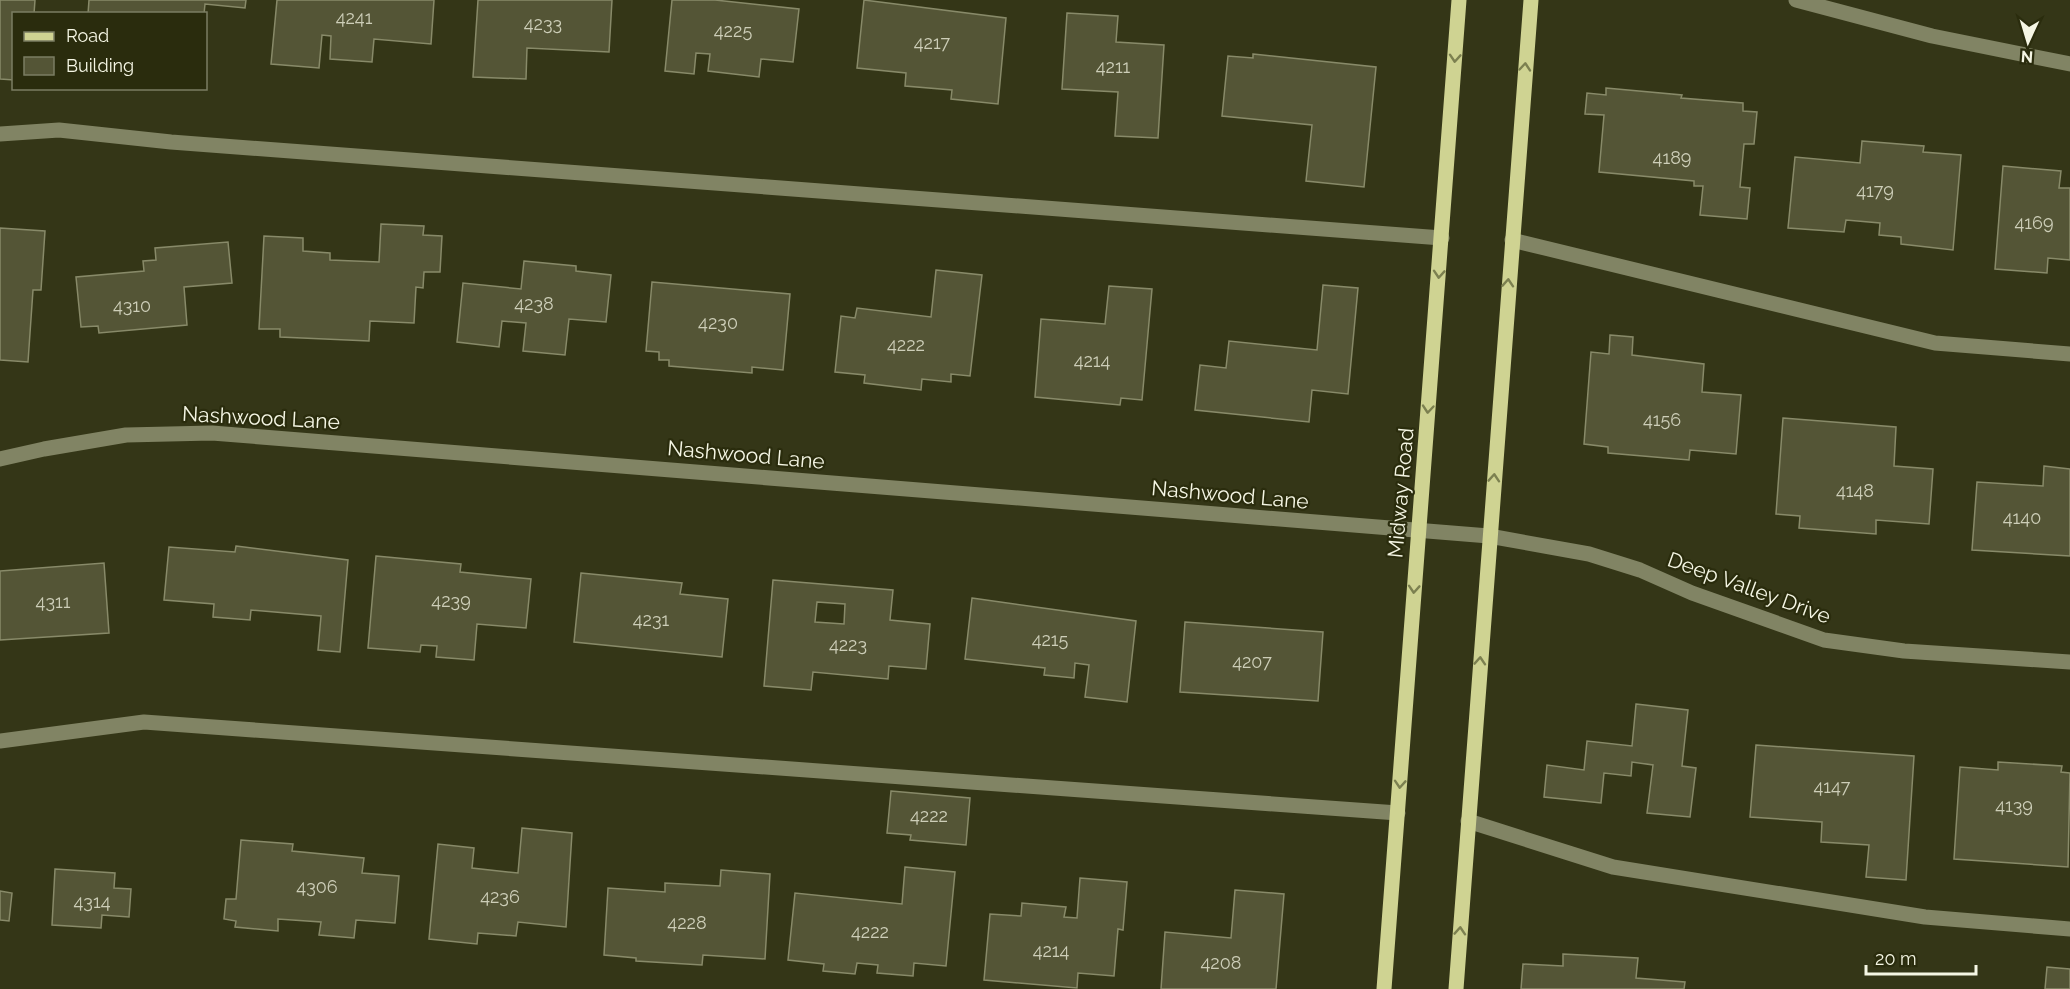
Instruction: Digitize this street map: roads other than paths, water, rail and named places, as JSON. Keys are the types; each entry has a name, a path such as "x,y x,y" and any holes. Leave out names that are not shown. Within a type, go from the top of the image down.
{"main road":[{"name":"Midway Road","path":"1384,989 1459,0"},
{"path":"1456,989 1531,0"}],"street":[{"path":"1796,0 1932,36 2070,64"},
{"path":"0,134 58,130 171,142 1442,238"},
{"path":"1512,240 1935,344 2070,354"},
{"name":"Nashwood Lane","path":"0,459 126,435 212,433 1489,536"},
{"name":"Deep Valley Drive","path":"1489,536 1589,554 1640,570 1692,593 1824,640 1904,651 2070,662"},
{"path":"0,741 144,722 1398,813"},
{"path":"1468,821 1613,867 1925,917 2070,929"}]}
